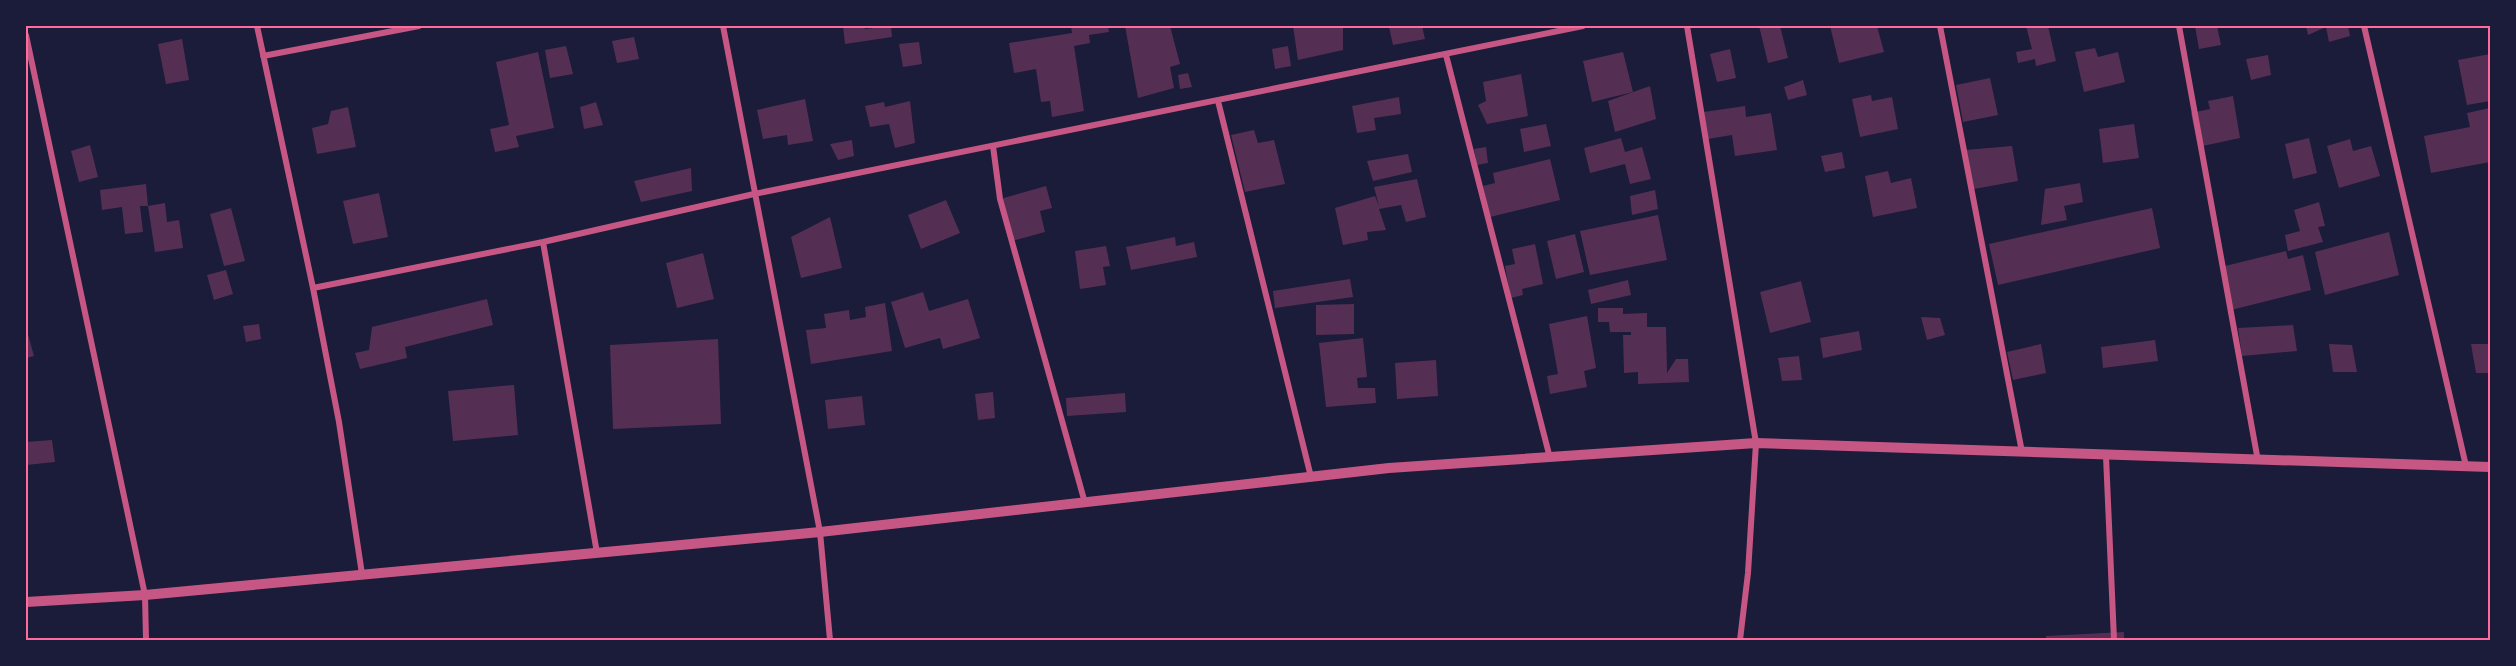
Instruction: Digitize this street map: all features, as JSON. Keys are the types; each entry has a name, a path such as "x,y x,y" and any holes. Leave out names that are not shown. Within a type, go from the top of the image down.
{"street":[{"path":"257,26 339,422 362,574"},
{"path":"263,56 419,26"},
{"path":"723,26 820,532 830,640"},
{"path":"313,288 543,242 754,194 1583,26"},
{"path":"1687,26 1756,443 1748,573 1740,640"},
{"path":"1940,26 2022,453"},
{"path":"2179,26 2258,461"},
{"path":"2364,26 2466,466"},
{"path":"26,35 145,595 146,640"},
{"path":"1446,55 1550,458"},
{"path":"1218,101 1311,477"},
{"path":"993,146 1000,199 1085,503"},
{"path":"543,242 597,552"},
{"path":"26,602 145,595 820,532 1389,468 1756,443 2490,467"},
{"path":"2106,456 2114,640"}],"building":[{"path":"843,26 864,26 865,29 891,26 892,37 845,44"},
{"path":"1071,26 1108,26 1109,32 1089,35 1090,43 1074,46 1084,111 1052,117 1050,101 1041,102 1036,69 1014,73 1009,43 1072,33"},
{"path":"1125,26 1170,26 1180,64 1170,67 1174,88 1138,98"},
{"path":"1293,26 1343,26 1343,50 1298,60"},
{"path":"1422,26 1425,39 1393,45 1389,27"},
{"path":"1759,26 1780,26 1788,58 1768,63"},
{"path":"1830,26 1877,26 1884,52 1839,63"},
{"path":"2026,26 2048,26 2056,61 2036,66 2035,59 2018,63 2016,52 2032,49"},
{"path":"2195,26 2217,26 2221,45 2199,49"},
{"path":"2306,26 2348,26 2350,36 2329,42 2326,27 2308,35"},
{"path":"634,37 639,59 617,63 612,41"},
{"path":"182,39 189,80 166,84 158,44"},
{"path":"919,42 922,64 903,67 899,44"},
{"path":"566,46 573,74 550,78 545,50"},
{"path":"1288,46 1291,66 1275,69 1272,49"},
{"path":"2095,48 2098,57 2118,52 2125,82 2084,92 2075,52"},
{"path":"1730,49 1736,78 1717,82 1710,54"},
{"path":"538,52 554,128 516,136 519,147 495,152 490,129 509,125 496,62"},
{"path":"1623,52 1633,92 1592,102 1583,61"},
{"path":"2490,54 2490,101 2467,105 2458,60"},
{"path":"2268,55 2271,75 2251,80 2246,59"},
{"path":"1188,73 1192,87 1180,89 1178,75"},
{"path":"1521,74 1528,116 1487,124 1478,105 1486,101 1483,82"},
{"path":"1990,78 1998,115 1963,122 1956,85"},
{"path":"1803,80 1807,95 1788,100 1784,87"},
{"path":"1650,86 1656,119 1615,132 1608,101"},
{"path":"1871,95 1872,101 1892,97 1898,129 1860,137 1852,99"},
{"path":"2233,96 2240,138 2198,147 2191,113 2210,109 2208,101"},
{"path":"1399,97 1401,114 1374,118 1376,130 1357,133 1352,106"},
{"path":"805,99 813,141 788,145 787,135 763,139 757,110"},
{"path":"910,101 915,143 895,148 889,124 870,127 865,106 884,102 885,107"},
{"path":"596,102 603,125 584,129 580,107"},
{"path":"1745,106 1746,117 1771,113 1777,150 1735,156 1732,135 1708,139 1704,112"},
{"path":"348,107 356,147 317,154 312,128 328,124 331,111"},
{"path":"2490,108 2490,162 2431,173 2424,136 2470,127 2467,113"},
{"path":"1546,124 1551,146 1524,152 1520,129"},
{"path":"2134,124 2139,158 2103,163 2099,129"},
{"path":"1254,130 1258,143 1274,140 1285,184 1245,192 1231,135"},
{"path":"1621,138 1625,152 1642,147 1651,179 1630,184 1625,164 1590,173 1584,148"},
{"path":"2309,138 2317,173 2293,179 2285,144"},
{"path":"2350,139 2353,151 2371,146 2380,176 2339,188 2327,146"},
{"path":"852,140 854,156 838,160 830,144"},
{"path":"90,145 98,177 79,182 71,151"},
{"path":"2012,146 2018,181 1974,189 1965,150"},
{"path":"1486,147 1488,163 1477,165 1474,149"},
{"path":"1842,152 1845,168 1825,172 1821,156"},
{"path":"1408,154 1412,172 1373,181 1367,161"},
{"path":"1550,159 1560,200 1490,217 1483,186 1495,183 1493,173"},
{"path":"691,168 692,191 641,202 634,181"},
{"path":"1888,171 1891,183 1911,178 1917,208 1873,217 1865,176"},
{"path":"1417,179 1426,217 1406,222 1401,205 1379,209 1386,230 1367,232 1368,240 1343,245 1335,208 1375,196 1379,206 1374,187"},
{"path":"2080,183 2083,202 2064,206 2067,220 2041,225 2045,189"},
{"path":"146,184 148,206 140,206 143,232 125,234 122,207 102,210 100,190"},
{"path":"1046,186 1052,208 1040,211 1045,232 1012,241 1000,199"},
{"path":"1655,190 1658,209 1632,215 1630,196"},
{"path":"379,193 388,237 353,244 343,201"},
{"path":"946,200 960,233 921,249 908,215"},
{"path":"2319,202 2325,226 2318,227 2323,242 2288,251 2285,235 2300,231 2294,210"},
{"path":"165,203 167,222 179,220 183,248 155,252 148,206"},
{"path":"231,208 245,261 224,266 210,214"},
{"path":"2152,208 2160,248 1998,285 1989,244"},
{"path":"1658,215 1667,260 1590,275 1580,231"},
{"path":"830,217 842,268 801,278 791,237"},
{"path":"2389,232 2399,275 2325,295 2315,252"},
{"path":"1575,234 1584,272 1556,279 1547,241"},
{"path":"1175,237 1176,246 1194,242 1197,257 1131,270 1126,247"},
{"path":"1535,244 1543,284 1522,289 1523,295 1511,298 1505,266 1515,264 1512,249"},
{"path":"1106,246 1110,266 1103,267 1106,285 1080,289 1075,251"},
{"path":"2286,251 2288,259 2303,255 2311,290 2231,310 2221,267"},
{"path":"703,253 714,299 677,308 666,263"},
{"path":"226,270 233,294 214,300 207,275"},
{"path":"1350,279 1353,297 1275,308 1273,291"},
{"path":"1628,280 1631,295 1591,304 1588,290"},
{"path":"1801,281 1811,322 1770,333 1760,292"},
{"path":"923,292 929,311 968,299 980,338 943,349 940,338 905,348 891,302"},
{"path":"487,299 493,325 405,347 407,358 360,369 355,353 369,350 372,327"},
{"path":"885,303 892,351 811,364 806,330 826,328 824,314 849,310 850,320 866,317 865,307"},
{"path":"1354,304 1354,334 1316,335 1316,305"},
{"path":"1598,308 1623,308 1623,314 1647,313 1647,327 1666,327 1667,373 1676,359 1688,359 1689,382 1638,384 1638,372 1624,373 1623,335 1631,335 1631,332 1610,332 1609,322 1598,322"},
{"path":"1587,316 1596,368 1584,371 1587,387 1550,394 1547,376 1558,374 1549,324"},
{"path":"1921,317 1940,318 1945,335 1927,340"},
{"path":"259,324 261,339 246,342 243,326"},
{"path":"2293,325 2297,351 2242,356 2238,328"},
{"path":"26,327 34,356 26,358"},
{"path":"1859,331 1862,350 1823,358 1820,338"},
{"path":"1363,338 1367,377 1357,378 1358,388 1375,388 1376,403 1326,407 1319,343"},
{"path":"718,339 721,424 613,429 610,345"},
{"path":"2155,340 2158,361 2103,368 2101,347"},
{"path":"2041,344 2046,373 2013,380 2007,352"},
{"path":"2329,344 2352,345 2357,372 2333,372"},
{"path":"2471,344 2490,344 2490,373 2476,373"},
{"path":"1799,356 1802,380 1782,381 1778,358"},
{"path":"1436,360 1438,396 1397,399 1395,363"},
{"path":"514,385 518,435 453,441 448,391"},
{"path":"993,392 995,418 978,420 975,394"},
{"path":"1125,393 1126,412 1067,416 1066,398"},
{"path":"862,396 865,425 828,429 825,400"},
{"path":"52,440 55,462 26,465 26,442"},
{"path":"2124,632 2124,640 2046,640 2046,636"}]}
